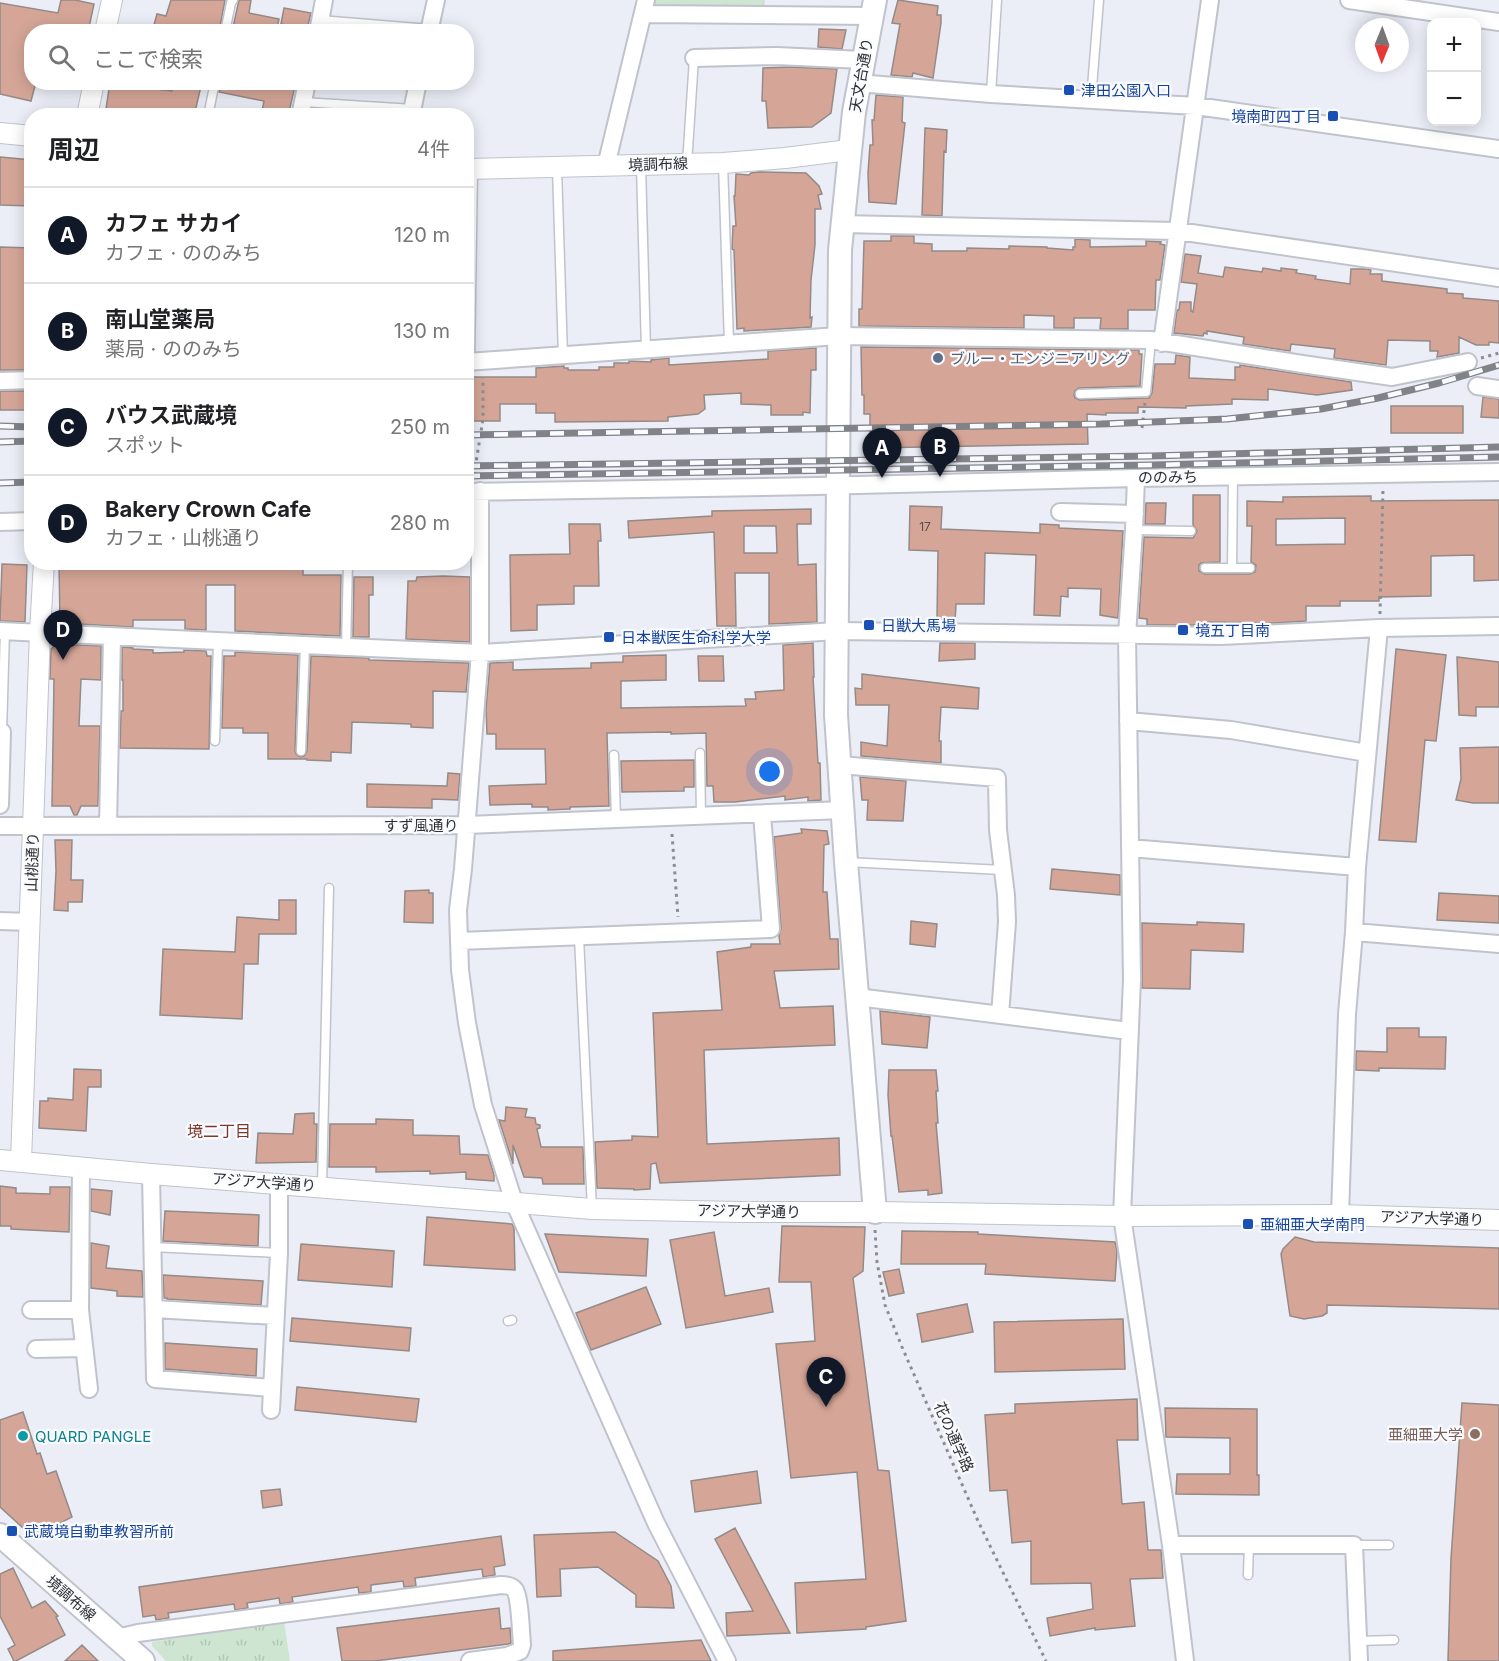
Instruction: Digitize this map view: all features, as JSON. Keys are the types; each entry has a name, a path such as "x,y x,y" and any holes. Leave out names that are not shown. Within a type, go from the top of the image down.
{"main road":[{"name":"天文台通り","path":"873,8 858,83 842,224 836,715 875,1212"},
{"name":"境調布線","path":"0,1535 143,1661"}],"street":[{"path":"107,24 112,0"},
{"path":"319,24 324,0"},
{"path":"430,24 436,0"},
{"path":"1157,341 1178,231 1210,0"},
{"path":"1349,0 1499,22"},
{"path":"606,166 644,7 873,8"},
{"path":"694,58 777,56 863,60"},
{"path":"858,83 1091,101 1196,106 1499,149"},
{"path":"89,108 92,90"},
{"path":"302,108 306,90"},
{"path":"413,108 416,90"},
{"path":"0,133 24,135"},
{"name":"境調布線","path":"474,170 723,163 849,150"},
{"path":"842,224 1178,231 1499,278"},
{"path":"474,362 839,336 1157,341 1392,376 1468,362"},
{"path":"0,381 24,380"},
{"path":"1478,386 1499,388"},
{"name":"ののみち","path":"474,492 1499,472"},
{"path":"1136,478 1126,635 1132,980 1122,1216 1171,1545 1185,1661"},
{"path":"1060,512 1135,522"},
{"path":"474,515 480,653 458,910 460,970 467,1023 483,1105 514,1202 656,1523 727,1661"},
{"path":"0,522 24,521"},
{"name":"山桃通り","path":"21,1161 44,570"},
{"path":"2,631 480,653 837,631 1222,636 1379,628 1499,626"},
{"path":"1340,1215 1347,1014 1357,867 1379,628"},
{"path":"108,826 112,637"},
{"path":"1128,721 1231,730 1367,753"},
{"path":"0,805 1,732"},
{"path":"840,765 997,778 998,830 1007,922 1000,1015"},
{"name":"すず風通り","path":"0,826 467,825 843,810"},
{"path":"459,941 771,929 762,814"},
{"path":"1130,848 1357,867"},
{"path":"0,921 30,922"},
{"path":"1354,932 1499,944"},
{"path":"857,997 1129,1031"},
{"name":"アジア大学通り","path":"0,1160 592,1209 1122,1216 1340,1215 1499,1220"},
{"path":"81,1167 80,1311 89,1389"},
{"path":"151,1173 155,1379 272,1388"},
{"path":"271,1410 279,1253 279,1182"},
{"path":"154,1309 275,1316"},
{"path":"30,1310 80,1311"},
{"path":"36,1349 84,1348"},
{"path":"1171,1545 1354,1545 1359,1661"},
{"path":"117,1638 138,1633 501,1585 509,1586 515,1590 518,1600 522,1645 520,1650 507,1656 470,1661"}],"lane":[{"path":"227,24 233,0"},
{"path":"991,94 998,0"},
{"path":"1091,101 1099,0"},
{"path":"687,164 694,58"},
{"path":"210,108 213,90"},
{"path":"723,163 729,343"},
{"path":"640,165 646,350"},
{"path":"557,167 563,356"},
{"path":"1080,394 1146,392 1157,341"},
{"path":"1232,568 1233,476"},
{"path":"1135,522 1191,531"},
{"path":"1205,568 1250,568"},
{"path":"346,647 348,570"},
{"path":"1,732 2,631"},
{"path":"215,741 218,642"},
{"path":"300,751 305,646"},
{"path":"700,753 701,816"},
{"path":"614,755 616,819"},
{"path":"846,862 1002,870"},
{"path":"322,1186 329,888"},
{"path":"579,937 592,1209"},
{"path":"152,1247 279,1253"},
{"path":"1248,1575 1249,1544"},
{"path":"1354,1545 1389,1545"},
{"path":"1358,1641 1394,1640"}],"path":[{"path":"474,368 483,419 474,485"},
{"path":"1142,428 1146,392"},
{"path":"1379,628 1383,474"},
{"path":"671,817 679,932"},
{"name":"花の通学路","path":"875,1212 877,1262 885,1305 978,1521 1046,1661"}],"green space":[{"path":"655,0 765,0 764,11 653,9"},
{"path":"284,1621 290,1661 166,1661 152,1646 152,1642"}],"building":[{"path":"61,0 94,4 90,24 24,24 24,90 34,90 31,101 0,94 0,3 58,13"},
{"path":"171,0 225,0 220,24 154,24 157,14 166,16"},
{"path":"239,0 251,0 249,13 279,19 278,24 234,24"},
{"path":"898,0 938,6 937,15 941,15 941,23 933,78 913,73 912,77 891,75 900,24 892,23"},
{"path":"284,8 311,13 308,24 281,24"},
{"path":"819,29 846,30 842,49 818,47"},
{"path":"763,68 837,69 831,113 812,127 768,128 766,101 762,101"},
{"path":"109,90 200,90 196,108 106,108"},
{"path":"219,90 294,90 290,108 263,108 264,101 219,92"},
{"path":"876,95 903,97 902,122 905,123 896,204 869,202 868,173 870,145 873,145 872,120 874,120"},
{"path":"925,128 947,130 942,216 922,215"},
{"path":"0,157 24,159 24,206 0,205"},
{"path":"758,172 806,173 819,186 822,194 818,195 821,209 815,209 811,327 744,331 744,328 737,329 734,250 732,249 733,226 736,226 734,196 736,174 749,175"},
{"path":"891,236 914,236 914,243 932,244 932,251 967,251 967,248 1009,249 1009,246 1073,250 1075,239 1090,240 1090,247 1146,246 1146,241 1161,242 1160,244 1165,245 1160,280 1156,280 1155,310 1128,310 1128,329 1100,329 1101,318 1074,318 1074,328 1054,328 1054,316 1024,315 1024,328 859,326 859,309 862,309 864,241 891,241"},
{"path":"0,247 24,248 24,370 0,370"},
{"path":"1185,254 1201,256 1198,273 1223,277 1225,267 1262,272 1263,268 1281,271 1281,268 1316,276 1315,279 1350,284 1351,269 1367,269 1371,270 1370,274 1382,274 1382,281 1447,289 1447,293 1463,294 1463,298 1499,301 1499,343 1489,342 1489,345 1476,345 1459,337 1459,353 1437,357 1438,351 1430,351 1430,341 1388,340 1386,365 1334,358 1335,349 1291,344 1290,351 1243,344 1244,337 1207,331 1207,334 1204,333 1203,336 1174,333 1180,302 1191,302 1193,312 1197,284 1181,282"},
{"path":"861,347 1139,350 1139,354 1142,354 1140,386 1079,388 1074,395 1080,400 1149,398 1152,393 1155,364 1175,364 1176,355 1190,357 1189,378 1235,380 1235,367 1240,367 1240,365 1351,382 1352,390 1317,395 1268,389 1268,400 1232,399 1232,404 1186,406 1186,408 1138,407 1138,413 1087,414 1088,444 870,448 870,414 864,414 864,395 862,395"},
{"path":"816,348 816,370 811,370 810,413 771,415 771,405 741,404 741,393 704,395 705,409 698,414 668,417 668,421 555,422 555,413 536,413 536,404 500,404 500,421 474,421 474,377 536,377 536,368 564,366 568,370 599,370 599,367 614,367 614,363 651,362 651,360 669,358 669,365 768,359 768,351"},
{"path":"0,391 24,391 24,410 0,410"},
{"path":"1483,397 1499,399 1499,418 1481,417"},
{"path":"1391,406 1463,406 1463,433 1391,433"},
{"path":"1193,495 1220,495 1220,562 1201,563 1199,571 1205,574 1250,574 1255,572 1256,565 1251,562 1252,526 1247,526 1247,501 1283,502 1283,497 1371,496 1371,501 1499,500 1499,580 1474,581 1474,555 1431,556 1431,596 1379,597 1379,601 1340,601 1340,606 1306,606 1306,621 1147,625 1147,619 1139,618 1144,537 1193,538 1197,531 1193,525","holes":["1345,518 1345,544 1276,545 1276,519"]},
{"path":"1146,503 1166,503 1165,524 1145,524"},
{"path":"910,506 942,507 941,529 1040,533 1040,524 1059,525 1059,528 1123,531 1118,618 1100,615 1101,589 1068,588 1068,597 1061,596 1060,616 1034,615 1036,555 985,553 984,604 956,604 955,622 941,622 941,619 937,619 938,551 909,550"},
{"path":"811,509 811,524 797,524 798,565 816,564 817,622 769,624 769,573 735,573 736,626 717,626 714,532 629,538 628,521 712,516 712,511","holes":["744,526 776,526 777,553 744,553"]},
{"path":"569,524 600,524 599,586 574,586 574,604 537,605 537,630 511,631 510,555 570,554"},
{"path":"2,564 24,565 24,570 27,570 25,622 0,621"},
{"path":"59,570 303,570 303,575 341,575 340,636 235,631 235,585 206,585 206,630 185,629 185,620 133,620 133,627 60,623"},
{"path":"354,577 373,577 373,595 369,595 369,637 353,637"},
{"path":"417,577 470,577 470,642 406,639 408,581 416,581"},
{"path":"813,643 821,800 808,801 808,797 785,800 785,796 714,802 713,786 707,786 706,733 671,734 671,732 607,733 609,806 548,810 548,807 532,807 532,804 490,805 489,786 546,784 545,749 496,749 496,734 487,734 486,708 490,663 513,662 513,670 591,668 591,663 623,662 623,656 666,655 666,680 621,681 621,708 746,706 745,699 756,699 755,692 784,690 783,645"},
{"path":"940,643 975,643 975,659 939,661"},
{"path":"56,644 101,646 101,680 81,679 79,726 100,726 98,806 81,806 77,815 74,815 70,806 52,806 54,679 50,679 51,649"},
{"path":"122,647 153,650 153,653 184,652 184,650 206,651 207,656 211,656 209,749 120,748 121,711 123,711"},
{"path":"1396,649 1446,655 1436,741 1425,740 1416,842 1379,840"},
{"path":"235,652 298,655 295,751 300,757 304,756 307,751 311,656 469,663 466,692 433,691 433,728 411,727 411,724 352,722 351,753 331,752 331,761 268,759 268,733 243,733 243,728 222,728 224,656 235,656"},
{"path":"698,656 723,656 724,681 699,681"},
{"path":"1457,657 1499,662 1499,707 1476,707 1476,716 1459,715"},
{"path":"862,674 979,688 978,709 941,707 939,741 941,741 941,763 861,756 861,742 887,746 889,705 856,705 855,688 862,689"},
{"path":"1499,747 1499,803 1473,803 1456,800 1461,779 1460,748"},
{"path":"694,760 694,787 684,787 684,791 622,792 621,761"},
{"path":"448,773 460,774 458,800 432,799 432,808 367,807 367,784 447,786"},
{"path":"860,777 906,781 903,821 867,820 868,800 862,800"},
{"path":"801,829 827,831 829,844 824,845 823,892 827,892 830,939 838,939 839,969 774,971 780,1008 833,1006 835,1045 704,1050 707,1144 839,1138 840,1175 660,1183 656,1163 651,1164 650,1189 597,1188 595,1142 632,1140 632,1136 658,1137 653,1013 722,1010 717,952 751,947 751,944 780,944 781,928 774,837 802,833"},
{"path":"55,840 72,840 71,880 83,880 82,902 68,902 68,911 54,910"},
{"path":"1052,869 1120,875 1120,895 1050,889"},
{"path":"429,890 429,893 433,893 433,923 404,922 405,891"},
{"path":"1439,893 1499,896 1499,923 1437,920"},
{"path":"279,900 296,900 296,934 259,934 258,964 244,964 242,1019 160,1015 163,949 235,952 237,917 279,920"},
{"path":"911,921 937,924 935,947 910,944"},
{"path":"1197,922 1244,924 1243,952 1191,950 1190,989 1142,988 1142,923 1197,925"},
{"path":"880,1011 930,1017 927,1048 882,1044"},
{"path":"1387,1028 1419,1028 1419,1037 1446,1037 1445,1069 1356,1070 1356,1051 1387,1052"},
{"path":"74,1069 101,1070 101,1087 88,1087 86,1131 39,1128 40,1101 48,1101 48,1098 73,1100"},
{"path":"889,1070 936,1070 938,1123 936,1123 942,1193 928,1195 928,1190 899,1192 891,1136"},
{"path":"506,1107 527,1109 525,1117 535,1118 536,1124 540,1125 537,1129 541,1147 583,1147 584,1184 543,1184 542,1178 524,1177 513,1145 513,1164 499,1120 505,1121"},
{"path":"314,1113 314,1124 317,1124 316,1162 256,1163 258,1133 293,1134 295,1114"},
{"path":"376,1119 413,1120 413,1135 459,1136 460,1154 488,1155 494,1181 466,1179 466,1172 430,1174 430,1171 376,1172 376,1167 329,1167 330,1124 376,1124"},
{"path":"0,1186 16,1188 16,1193 50,1194 50,1187 70,1187 69,1232 11,1229 11,1226 0,1226"},
{"path":"91,1189 112,1191 110,1215 91,1211"},
{"path":"165,1211 259,1215 258,1246 163,1241"},
{"path":"427,1217 512,1224 515,1270 424,1265"},
{"path":"782,1226 865,1227 863,1271 853,1278 878,1470 889,1471 906,1621 866,1627 866,1629 797,1633 795,1583 866,1579 857,1472 791,1478 776,1344 815,1341 811,1282 779,1282"},
{"path":"902,1231 978,1232 978,1234 1115,1242 1117,1251 1115,1281 985,1274 986,1264 901,1264"},
{"path":"714,1232 725,1296 769,1288 773,1312 686,1328 670,1240"},
{"path":"545,1234 648,1239 646,1276 559,1272"},
{"path":"1295,1237 1314,1242 1499,1248 1499,1309 1327,1305 1327,1313 1322,1316 1304,1319 1290,1316 1281,1254"},
{"path":"91,1243 109,1246 106,1268 142,1271 143,1297 117,1296 117,1291 91,1288"},
{"path":"301,1244 394,1251 392,1287 298,1280"},
{"path":"899,1269 904,1293 889,1296 883,1272"},
{"path":"163,1275 263,1281 261,1305 167,1299 164,1298"},
{"path":"646,1287 661,1324 591,1350 576,1313"},
{"path":"967,1304 973,1332 922,1342 917,1314"},
{"path":"292,1318 411,1328 409,1351 290,1341"},
{"path":"1123,1319 1125,1369 995,1372 994,1322"},
{"path":"165,1343 257,1349 256,1376 165,1369"},
{"path":"297,1387 419,1399 416,1422 295,1410"},
{"path":"1137,1399 1138,1440 1117,1440 1122,1504 1144,1502 1148,1550 1161,1550 1163,1578 1130,1579 1135,1626 1095,1630 1095,1628 1050,1636 1047,1618 1093,1609 1091,1583 1031,1584 1031,1541 1012,1543 1007,1490 990,1491 985,1415 1015,1413 1015,1404"},
{"path":"1462,1403 1499,1405 1499,1661 1448,1661 1451,1558"},
{"path":"1165,1408 1257,1409 1259,1495 1176,1494 1177,1474 1230,1474 1230,1438 1166,1437"},
{"path":"23,1412 37,1454 40,1453 47,1474 56,1471 72,1517 33,1537 0,1507 0,1420"},
{"path":"757,1471 761,1503 695,1512 691,1481"},
{"path":"280,1489 282,1505 263,1508 261,1491"},
{"path":"735,1528 790,1633 727,1636 726,1613 753,1611 715,1539"},
{"path":"615,1532 658,1561 671,1586 674,1608 636,1607 636,1595 598,1567 560,1569 561,1596 537,1597 534,1535"},
{"path":"501,1536 505,1565 494,1567 495,1575 483,1577 482,1569 415,1578 416,1586 404,1587 403,1581 371,1585 371,1592 359,1593 358,1587 292,1597 293,1602 280,1604 279,1598 247,1603 248,1608 235,1610 234,1604 168,1613 169,1618 156,1620 155,1615 143,1617 139,1587"},
{"path":"13,1568 32,1608 45,1601 58,1616 56,1617 65,1635 16,1661 8,1649 15,1645 0,1616 0,1574"},
{"path":"499,1608 501,1629 510,1628 511,1643 375,1661 342,1661 337,1628"},
{"path":"701,1640 711,1661 553,1661 553,1651"},
{"path":"82,1645 98,1661 65,1661"}],"railway":[{"path":"474,435 1101,424 1227,419 1321,409 1378,398 1499,365"},
{"path":"0,426 24,427"},
{"path":"0,442 24,441"},
{"path":"474,466 1151,456 1499,447"},
{"path":"474,476 1499,457"},
{"path":"0,483 24,482"}],"place":[{"name":"津田公園入口","path":"1069,90"},
{"name":"境南町四丁目","path":"1333,116"},
{"name":"ブルー・エンジニアリング","path":"938,358"},
{"name":"南山堂薬局","path":"940,477"},
{"name":"カフェ サカイ","path":"882,478"},
{"name":"日獣大馬場","path":"869,625"},
{"name":"境五丁目南","path":"1183,630"},
{"name":"日本獣医生命科学大学","path":"609,637"},
{"name":"Bakery Crown Cafe","path":"63,660"},
{"name":"亜細亜大学南門","path":"1248,1224"},
{"name":"バウス武蔵境","path":"826,1407"},
{"name":"亜細亜大学","path":"1475,1434"},
{"name":"QUARD PANGLE","path":"23,1436"},
{"name":"武蔵境自動車教習所前","path":"12,1531"}],"district":[{"name":"境二丁目","path":"219,1131"}]}
